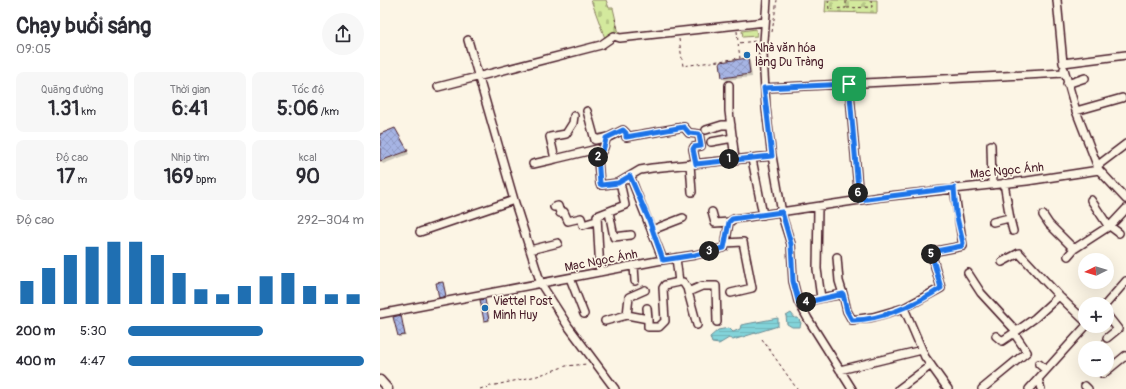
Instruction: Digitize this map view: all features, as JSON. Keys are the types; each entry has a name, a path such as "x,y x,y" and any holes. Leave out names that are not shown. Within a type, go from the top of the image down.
{"street":[{"path":"767,0 762,86 782,212 791,244 793,281 799,304 852,389"},
{"path":"1057,0 1064,73 1076,111 1098,168 1126,198"},
{"path":"438,87 601,44 614,36 620,38 765,22"},
{"path":"468,40 514,200 541,284 594,363 615,389"},
{"path":"1063,63 1126,55"},
{"path":"762,86 849,84 1064,73"},
{"path":"1067,84 1085,78"},
{"path":"849,84 859,200"},
{"path":"729,85 731,125 735,159"},
{"path":"1076,111 1122,98"},
{"path":"587,111 595,140 606,138 623,130 626,133 626,137 684,127 689,133 699,134 701,146 694,147 693,149 692,192"},
{"path":"555,158 550,137 566,134 573,123 574,116"},
{"path":"706,130 718,128 722,125 731,125"},
{"path":"598,155 602,152 605,146 606,138"},
{"path":"711,142 733,138"},
{"path":"1098,168 1126,144"},
{"path":"991,145 992,185"},
{"path":"533,164 597,149 600,184 602,185 620,182 640,170 772,156"},
{"path":"752,159 763,215"},
{"name":"Mạc Ngọc Ánh","path":"729,222 734,219 859,200 954,188 1080,177 1098,168"},
{"path":"630,176 663,260"},
{"path":"600,272 596,221 597,216 625,205 620,182"},
{"path":"1004,183 1009,218 1013,231"},
{"path":"837,257 838,277 847,311 852,320 873,317 904,308 941,288 931,252 962,246 963,243 956,213 954,188"},
{"path":"420,232 514,200"},
{"path":"1091,200 1102,217 1119,233"},
{"path":"554,207 558,206 560,213 564,212 568,221 581,218 583,225 596,221"},
{"path":"818,207 817,269 821,298"},
{"path":"1068,256 1074,249 1111,226 1126,209"},
{"path":"610,212 614,237 631,235"},
{"path":"712,212 715,223 729,222 725,243 743,242 752,288 731,293"},
{"path":"1043,215 1049,224 1074,249"},
{"path":"652,230 683,218"},
{"path":"993,222 1009,218"},
{"path":"530,250 558,243"},
{"name":"Mạc Ngọc Ánh","path":"380,314 676,258 724,248 725,243"},
{"path":"1002,262 1019,253 1078,314"},
{"path":"676,258 679,282"},
{"path":"634,266 635,281"},
{"path":"968,273 981,293 1015,332 1026,352 982,389"},
{"path":"570,278 584,314"},
{"path":"1112,297 1126,281"},
{"path":"647,308 648,327 659,327 665,321 662,288 665,285 683,282 688,292 697,325"},
{"path":"688,292 702,286 716,286 717,322"},
{"path":"627,315 630,297 645,290"},
{"path":"799,304 843,294"},
{"path":"996,336 1002,341 1035,318 1059,296"},
{"path":"904,308 922,350 948,389"},
{"path":"605,320 627,315 648,319"},
{"path":"1114,324 1118,329 1114,332"},
{"path":"1029,389 1078,332"},
{"path":"1107,338 1113,333"},
{"path":"840,370 922,350"},
{"path":"1114,364 1120,359 1125,356 1126,357"},
{"path":"1039,364 1046,370"},
{"path":"899,389 931,365"},
{"path":"1038,379 1042,389"},
{"path":"380,380 388,389"}],"path":[{"path":"828,0 829,9 872,7 871,0"},
{"path":"846,0 846,8"},
{"path":"615,19 620,38"},
{"path":"679,36 683,66 740,58 738,29 734,29"},
{"path":"738,43 764,40"},
{"path":"762,339 797,389"},
{"path":"480,389 537,376 566,366 594,363"}],"green space":[{"path":"591,0 606,0 609,8 613,8 620,38 606,41"},
{"path":"826,0 877,0 877,13 825,12"},
{"path":"756,29 757,36 743,37 742,31"}],"water":[{"path":"791,313 795,318 798,318 801,323 800,327 792,327 787,324 786,316"},
{"path":"778,318 778,326 733,340 729,338 719,344 712,343 710,337 718,330 729,328 733,332 740,329 741,325"}],"building":[{"path":"748,58 750,74 722,78 720,62"},
{"path":"395,128 408,151 380,161 380,134"},
{"path":"443,282 446,296 439,298 436,283"},
{"path":"485,299 489,320 484,321 480,300"},
{"path":"401,315 405,335 398,336 393,317"}],"place":[{"name":"Nhà văn hóa làng Du Tràng","path":"747,55"},
{"name":"Viettel Post Minh Huy","path":"485,308"}],"route":[{"path":"849,84 859,200 954,188 956,213 963,243 962,246 958,248 931,252 941,288 904,308 873,317 852,320 847,311 843,294 799,304 793,281 791,244 782,212 732,219 729,222 724,248 695,255 663,260 649,220 630,176 618,183 600,184 598,155 602,152 605,146 606,138 623,130 626,133 626,137 649,132 663,131 671,128 684,127 689,133 699,134 701,146 694,147 693,149 696,164 772,156 764,88 849,84"}]}
